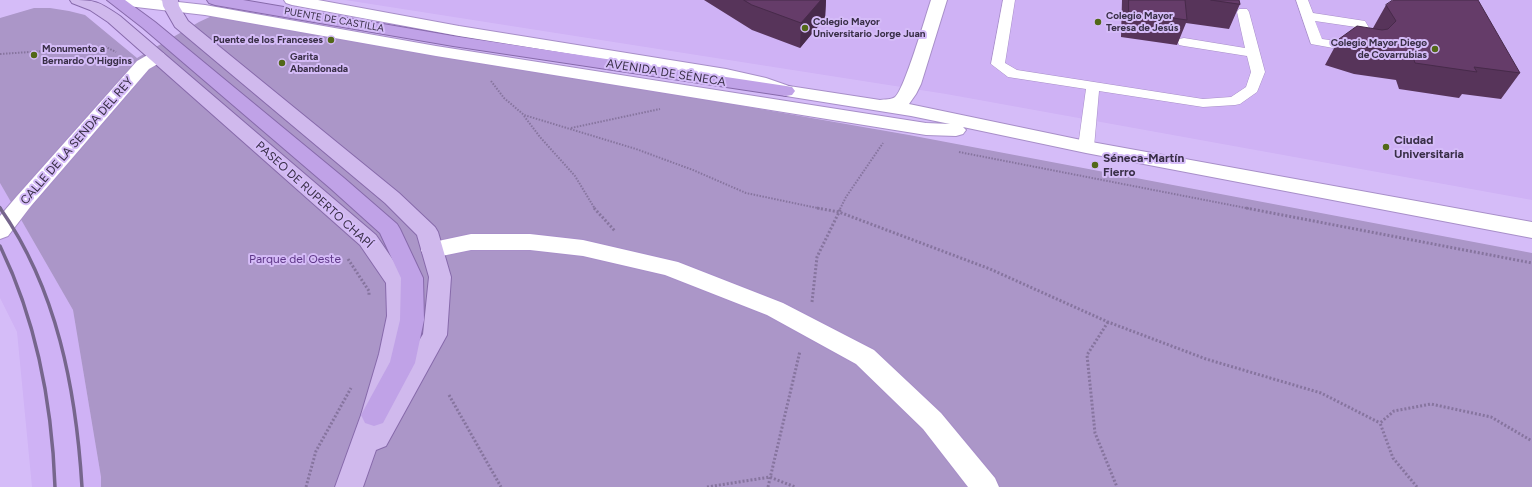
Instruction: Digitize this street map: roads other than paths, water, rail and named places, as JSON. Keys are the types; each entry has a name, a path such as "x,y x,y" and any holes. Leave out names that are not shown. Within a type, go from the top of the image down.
{"highway":[{"path":"115,0 149,25 389,230 412,278 412,320 402,364 374,415"},
{"name":"PUENTE DE CASTILLA","path":"215,0 453,41"},
{"name":"AVENIDA DE SÉNECA","path":"453,41 786,91"}],"main road":[{"name":"PASEO DE RUPERTO CHAPÍ","path":"78,0 96,7 114,19 368,240 397,282 399,316 391,354 374,415 349,486"},
{"path":"119,0 171,3 436,51 926,129 962,130 983,125"},
{"path":"292,0 459,31 726,74 760,82 786,91"},
{"path":"908,104 938,0"},
{"name":"PASEO DE RUPERTO CHAPÍ","path":"171,3 181,24 392,198 427,232 440,277 435,335 349,486"},
{"name":"CALLE DE LA SENDA DEL REY","path":"0,231 24,201 143,65 157,56"},
{"name":"AVENIDA DE SÉNECA","path":"786,91 879,105 908,104 983,125 1086,147 1532,230"},
{"path":"432,250 471,242 530,242 583,248 670,268 775,309 864,358 932,421 985,487"}],"lane":[{"path":"1009,0 998,64 1013,74 1203,103 1235,100 1252,89 1258,72 1243,12"},
{"path":"1302,0 1307,16 1316,40 1319,42 1367,50 1373,46 1361,24 1307,16"},
{"path":"1184,42 1253,53"},
{"path":"1086,147 1093,86"}],"railway":[{"path":"0,208 20,239 36,272 60,341 75,413 82,487"},
{"path":"0,246 24,304 40,364 50,425 55,487"}],"place":[{"name":"Colegio Mayor Teresa de Jesús","path":"1098,22"},
{"name":"Colegio Mayor Universitario Jorge Juan","path":"805,28"},
{"name":"Puente de los Franceses","path":"331,40"},
{"name":"Colegio Mayor Diego de Covarrubias","path":"1435,49"},
{"name":"Monumento a Bernardo O'Higgins","path":"34,55"},
{"name":"Garita Abandonada","path":"282,63"},
{"name":"Ciudad Universitaria","path":"1386,147"},
{"name":"Séneca-Martín Fierro","path":"1095,165"}],"park label":[{"name":"Parque del Oeste","path":"295,259"}]}
